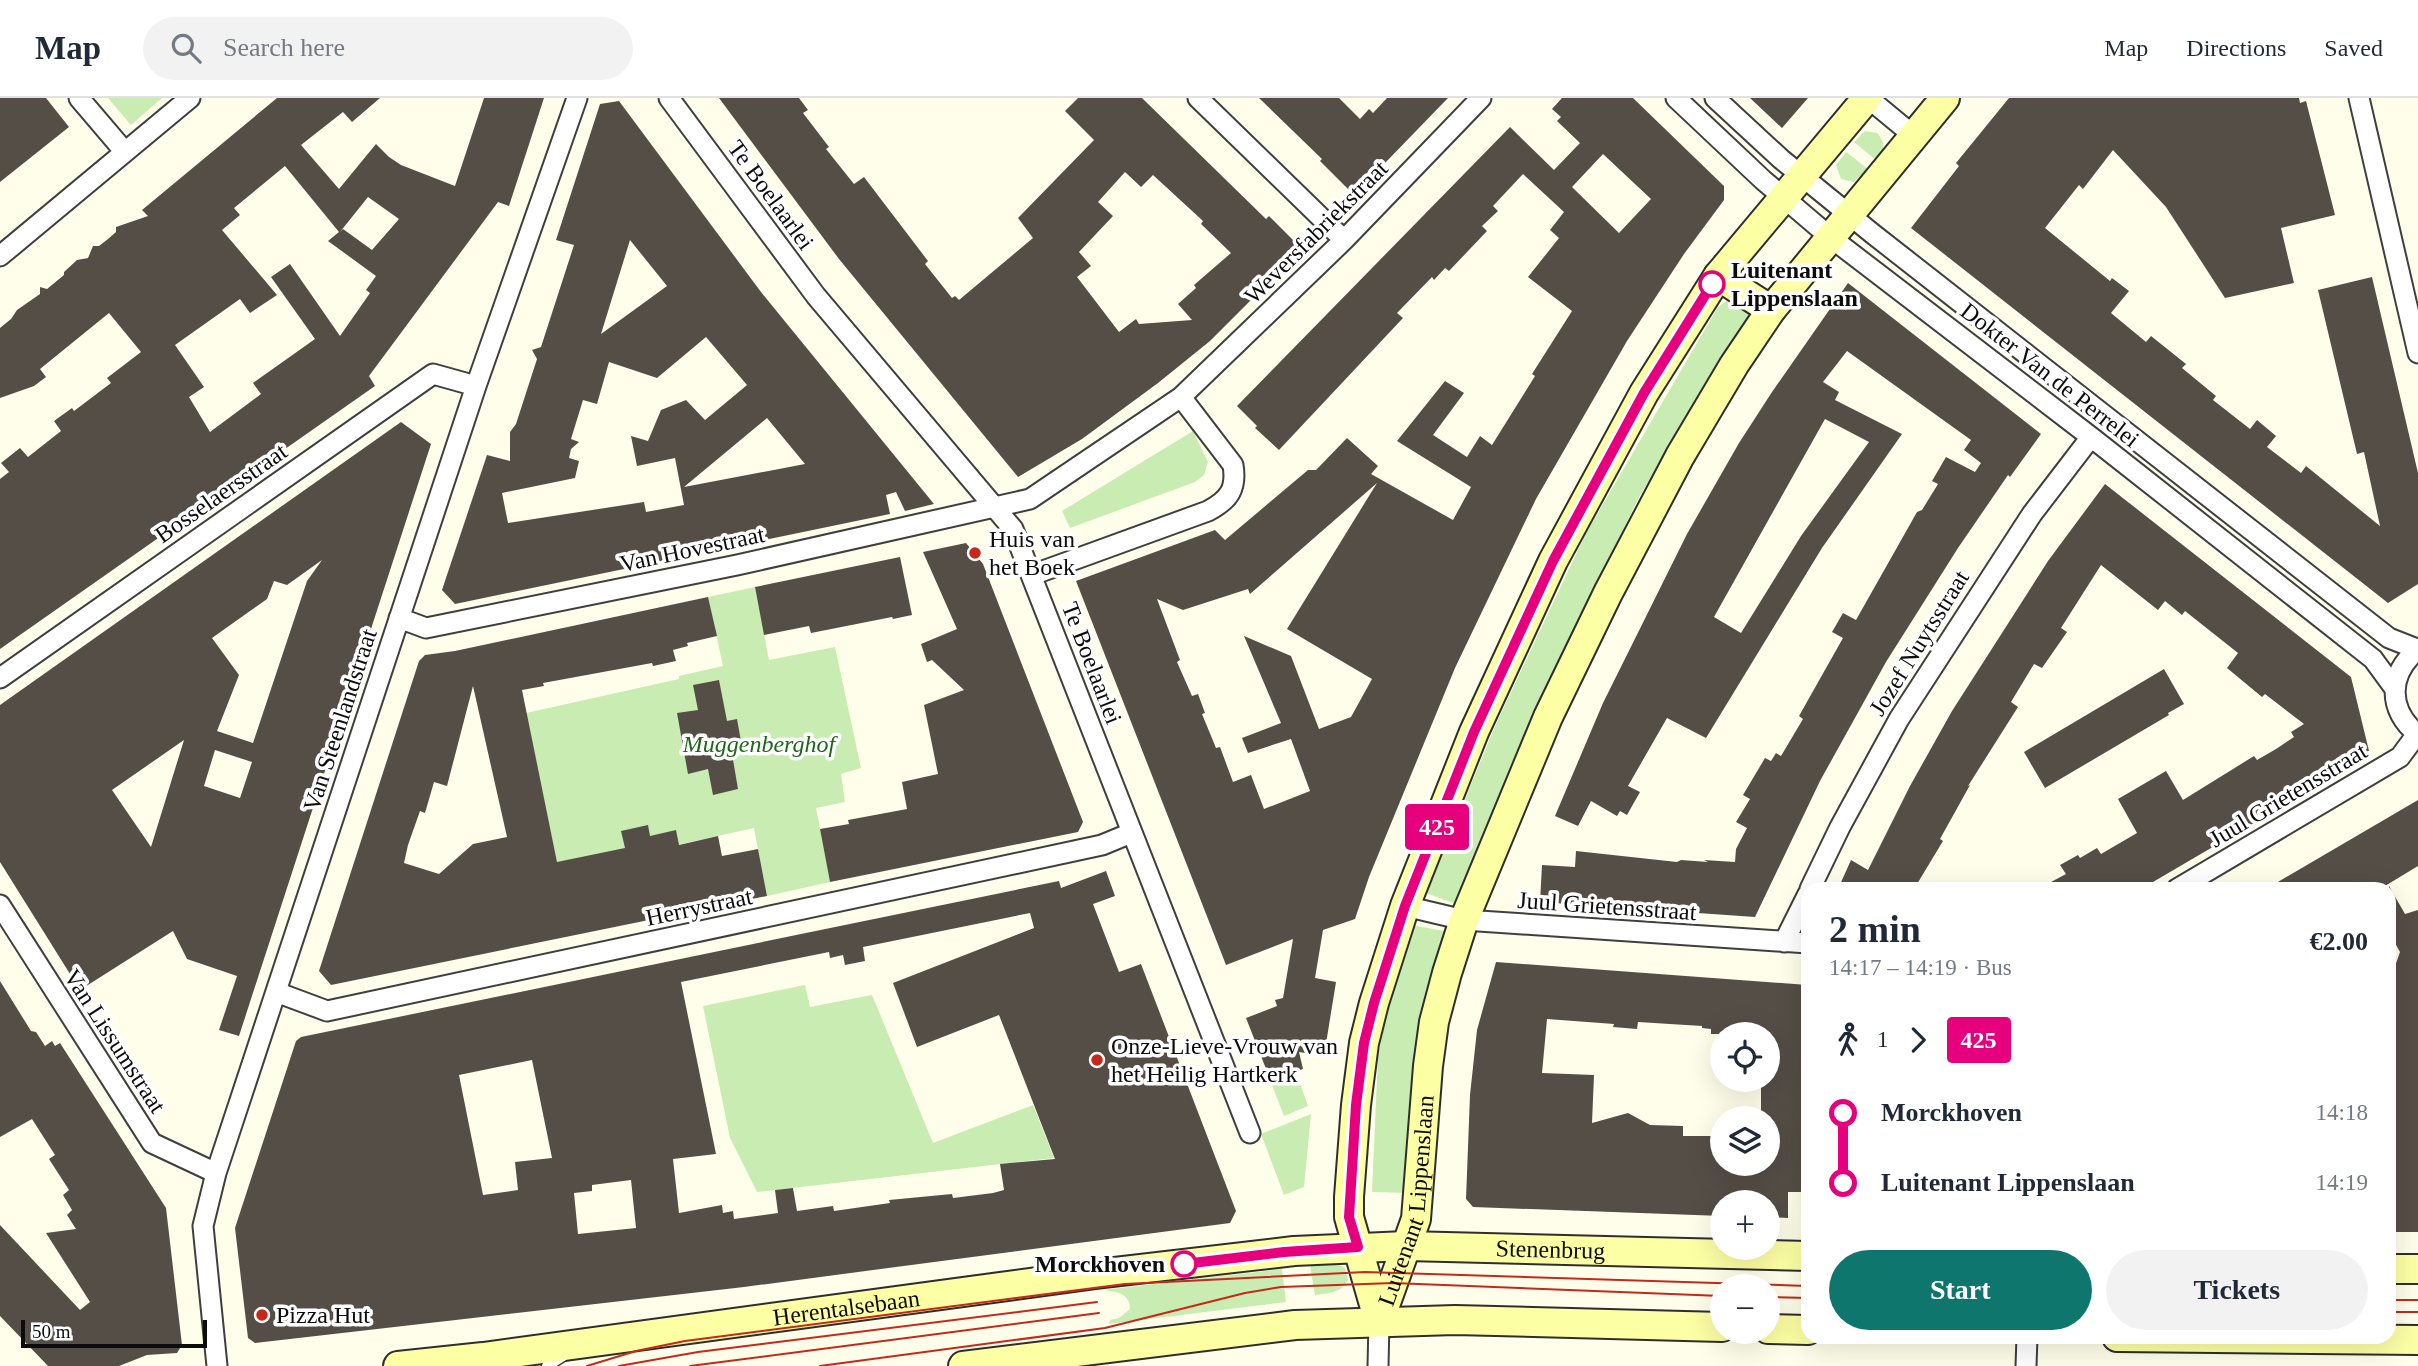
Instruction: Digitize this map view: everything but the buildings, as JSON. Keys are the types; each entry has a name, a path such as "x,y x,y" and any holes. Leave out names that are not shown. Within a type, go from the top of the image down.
{"main road":[{"name":"Luitenant Lippenslaan","path":"1366,1322 1358,1247 1349,1217 1356,1105 1364,1043 1405,906 1474,732 1553,561 1644,393 1718,276 1868,98"},
{"name":"Luitenant Lippenslaan","path":"1366,1322 1406,1246 1416,1219 1434,1022 1464,920 1548,717 1608,593 1680,456 1734,365 1771,310 1945,98"},
{"path":"1718,276 1771,310"},
{"name":"Stenenbrug","path":"1294,1251 1406,1246 1801,1256"},
{"name":"Herentalsebaan","path":"398,1366 1096,1274 1294,1251"},
{"path":"2396,1269 2418,1269"},
{"path":"963,1366 1282,1326 1455,1320 1710,1327"},
{"path":"1780,1329 1801,1330"},
{"path":"2396,1340 2418,1340"}],"street":[{"path":"79,98 125,152"},
{"path":"0,256 190,98"},
{"name":"Van Steenlandstraat","path":"217,1366 203,1226 216,1173 476,386 577,98"},
{"name":"Te Boelaarlei","path":"669,98 816,296 1013,529 1250,1133"},
{"path":"1198,98 1344,240"},
{"name":"Weversfabriekstraat","path":"995,508 1030,499 1181,397 1344,240 1481,98"},
{"name":"Dokter Van de Perrelei","path":"1676,98 1783,198 1830,237 2091,437 2373,659 2395,689"},
{"name":"Dokter Van de Perrelei","path":"1715,98 1801,176 2389,638 2418,649 2406,660 2398,673 2395,689 2400,714 2418,734"},
{"name":"Luitenant Lippenslaan","path":"1868,98 1914,136"},
{"path":"2359,98 2418,353"},
{"name":"Bosselaersstraat","path":"0,678 433,374 476,386"},
{"path":"1032,575 1208,511 1229,497 1234,487 1233,465 1181,397"},
{"name":"Jozef Nuytsstraat","path":"1813,882 1899,719 2032,514 2091,437"},
{"name":"Van Hovestraat","path":"400,618 426,628 737,565 995,508"},
{"name":"Juul Grietensstraat","path":"2189,882 2400,757 2418,734"},
{"name":"Herrystraat","path":"276,992 327,1011 1102,845 1131,833"},
{"name":"Van Lissumstraat","path":"0,905 152,1143 216,1173"},
{"name":"Juul Grietensstraat","path":"1405,906 1464,920 1801,943"},
{"path":"1784,942 1801,908"},
{"path":"1366,1322 1378,1366"},
{"path":"2026,1366 2027,1344"}],"lane":[{"path":"547,1366 585,1343"}],"green space":[{"path":"108,98 162,98 131,125"},
{"path":"1865,131 1877,133 1882,140 1882,150 1876,160 1854,142"},
{"path":"1846,152 1868,169 1853,182 1841,179 1836,165"},
{"path":"1733,296 1747,303 1751,315 1639,497 1538,707 1477,848 1456,904 1426,893 1496,724 1585,535 1718,307"},
{"path":"1193,431 1208,462 1204,475 1195,482 1070,528 1062,511"},
{"name":"Muggenberghof","path":"755,587 769,660 835,647 861,768 841,774 845,802 816,808 830,882 767,896 754,828 627,856 557,862 526,713 679,679 679,676 723,666 708,597"},
{"path":"1411,925 1444,931 1427,998 1410,1193 1372,1192 1378,1056"},
{"path":"805,985 810,1007 872,995 933,1143 1033,1105 1054,1158 757,1192 730,1138 703,1006"},
{"path":"1297,1075 1308,1106 1284,1116 1272,1085"},
{"path":"1311,1114 1304,1187 1284,1195 1261,1134"},
{"path":"1334,1262 1345,1268 1348,1280 1337,1290 1315,1295 1310,1265"},
{"path":"1282,1269 1286,1302 1109,1324 1110,1320 1119,1318 1130,1309 1125,1296 1103,1290"}],"tram line":[{"path":"587,1366 636,1351 685,1341 1125,1284 1365,1272 1801,1286"},
{"path":"820,1366 1105,1328 1245,1293 1281,1287 1393,1283 1710,1296"},
{"path":"1780,1297 1801,1298"},
{"path":"2396,1300 2418,1300"},
{"path":"619,1366 698,1352 1097,1302"},
{"path":"2396,1312 2418,1312"},
{"path":"690,1366 1099,1313"}],"bus line":[{"name":"425","path":"1184,1264 1284,1252 1358,1247 1349,1217 1356,1105 1364,1043 1388,954 1405,906 1474,732 1553,561 1644,393 1712,284"}],"place":[{"name":"Luitenant Lippenslaan","path":"1712,284"},
{"name":"Huis van het Boek","path":"975,553"},
{"name":"Onze-Lieve-Vrouw van het Heilig Hartkerk","path":"1097,1060"},
{"name":"Morckhoven","path":"1184,1264"},
{"name":"Pizza Hut","path":"262,1315"}]}
